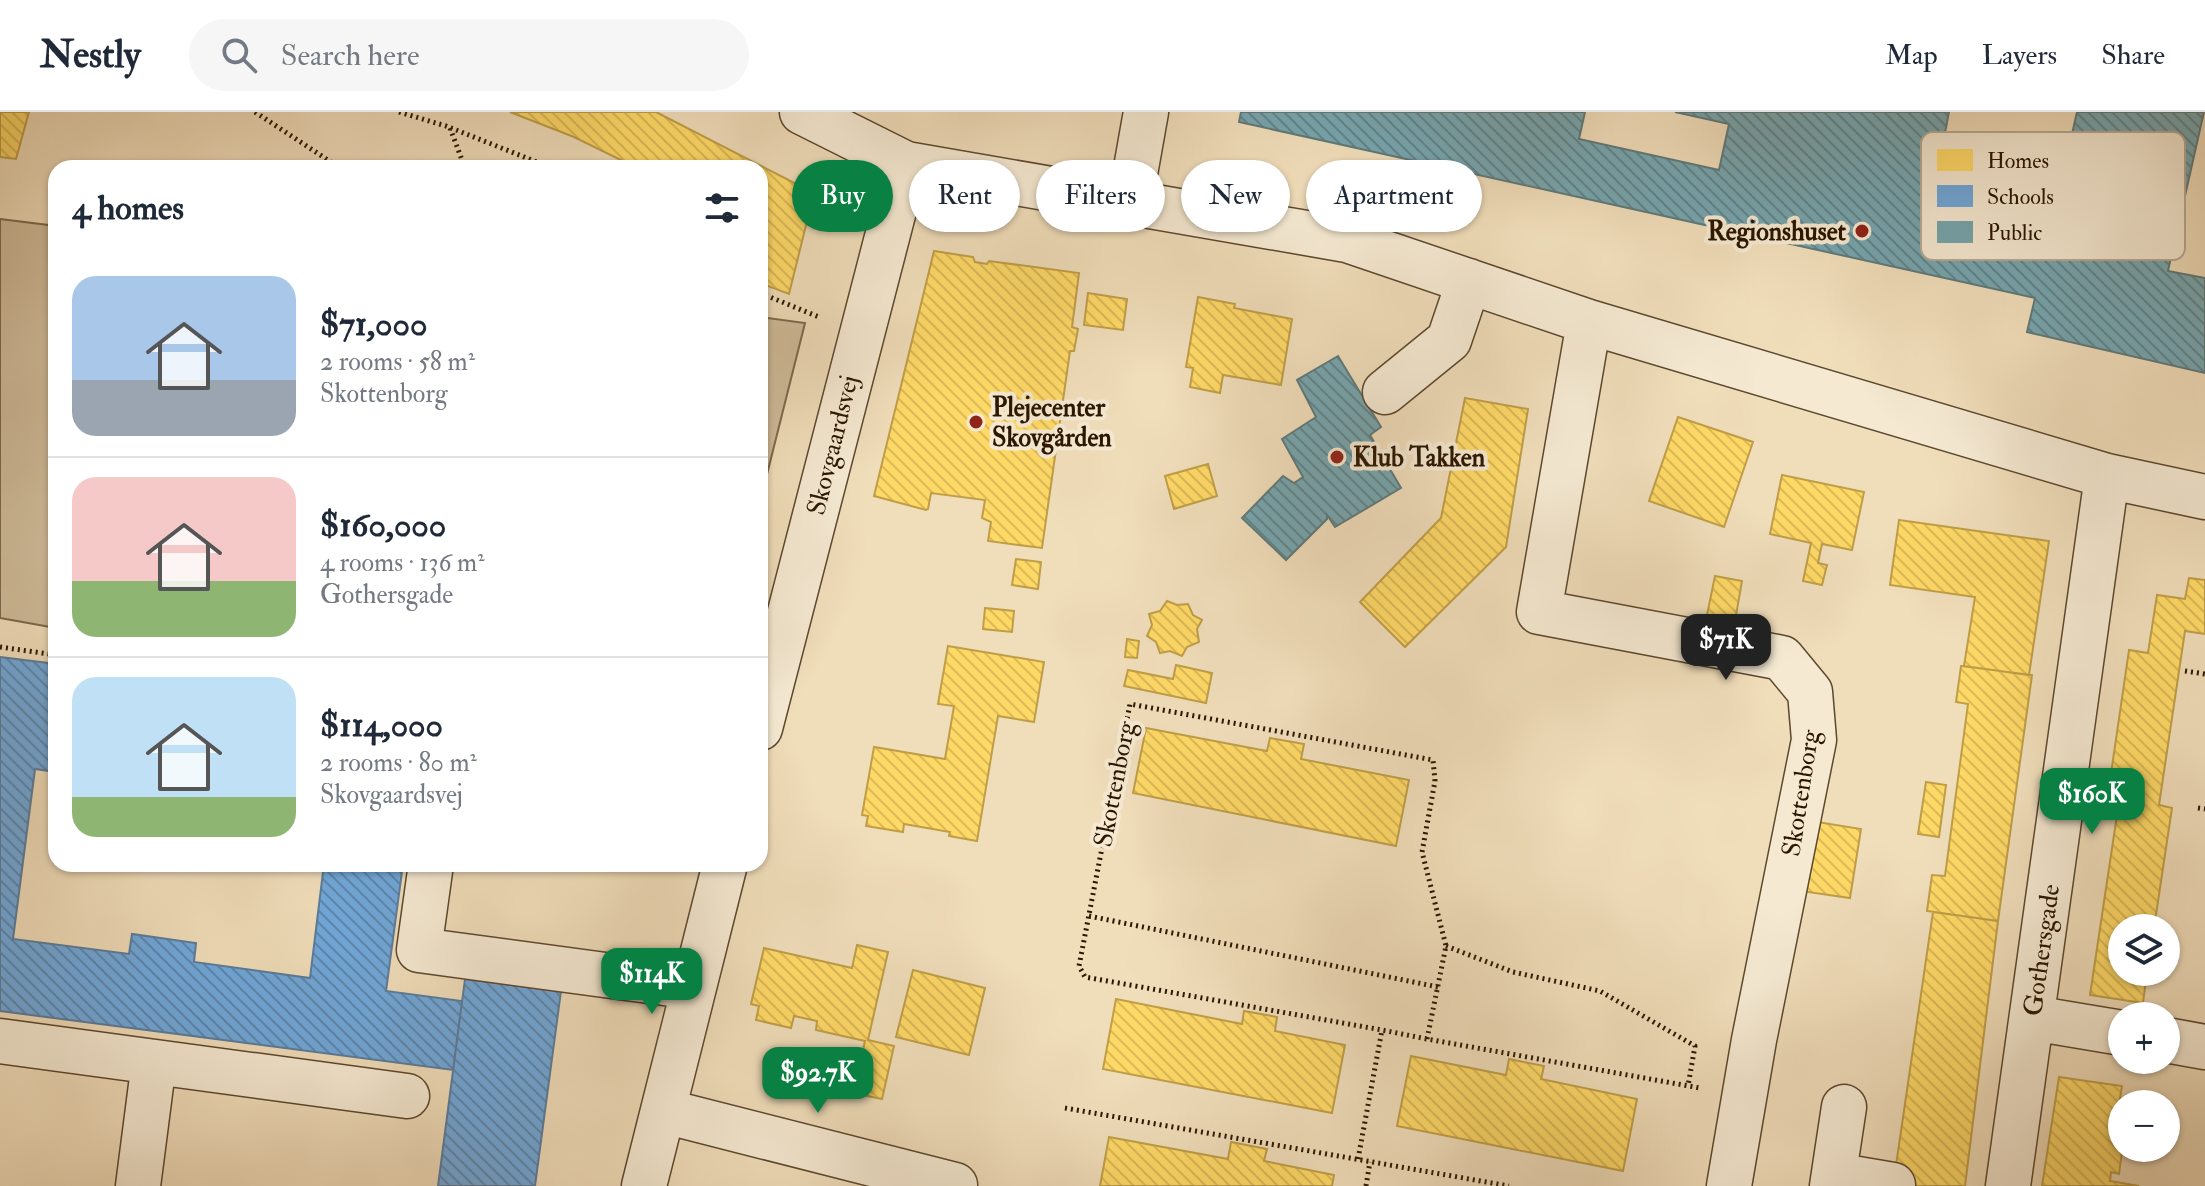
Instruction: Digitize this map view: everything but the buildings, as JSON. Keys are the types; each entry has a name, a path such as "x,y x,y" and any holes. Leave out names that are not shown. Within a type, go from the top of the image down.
{"street":[{"path":"802,112 906,164 1036,186"},
{"path":"1137,160 1146,112"},
{"name":"Skovgaardsvej","path":"768,697 906,164"},
{"path":"1165,208 1347,240 1589,322 2107,476 2205,497"},
{"path":"1385,392 1449,340 1469,281"},
{"name":"Skottenborg","path":"1589,322 1539,612 1782,658 1810,692 1814,740 1754,1040 1729,1186"},
{"name":"Gothersgade","path":"2008,1186 2107,476"},
{"path":"430,872 419,950 694,987"},
{"path":"644,1186 723,872"},
{"path":"2032,1018 2108,1031"},
{"path":"0,1041 407,1096"},
{"path":"2180,1043 2205,1047"},
{"path":"138,1186 154,1062"},
{"path":"1844,1107 1833,1181 1893,1185"},
{"path":"664,1111 955,1185"}],"path":[{"path":"255,112 328,160"},
{"path":"399,112 532,160"},
{"path":"450,128 462,160"},
{"path":"768,296 861,334"},
{"path":"0,647 48,654"},
{"path":"2185,671 2205,674"},
{"name":"Skottenborg","path":"1382,1030 1085,977 1079,966 1130,704 1433,760 1435,781 1422,852 1446,946"},
{"path":"1089,916 1438,987"},
{"path":"1427,1039 1446,946 1513,972 1600,991 1695,1046 1688,1086"},
{"path":"1358,1159 1382,1030 1744,1096"},
{"path":"1065,1108 1509,1186"},
{"path":"1366,1186 1370,1162"}],"shaded area":[{"path":"0,219 48,225 48,627 0,618"},
{"path":"768,318 805,323 768,470"}],"place":[{"name":"Regionshuset","path":"1862,231"},
{"name":"Plejecenter Skovgården","path":"976,422"},
{"name":"Klub Takken","path":"1337,457"}]}
